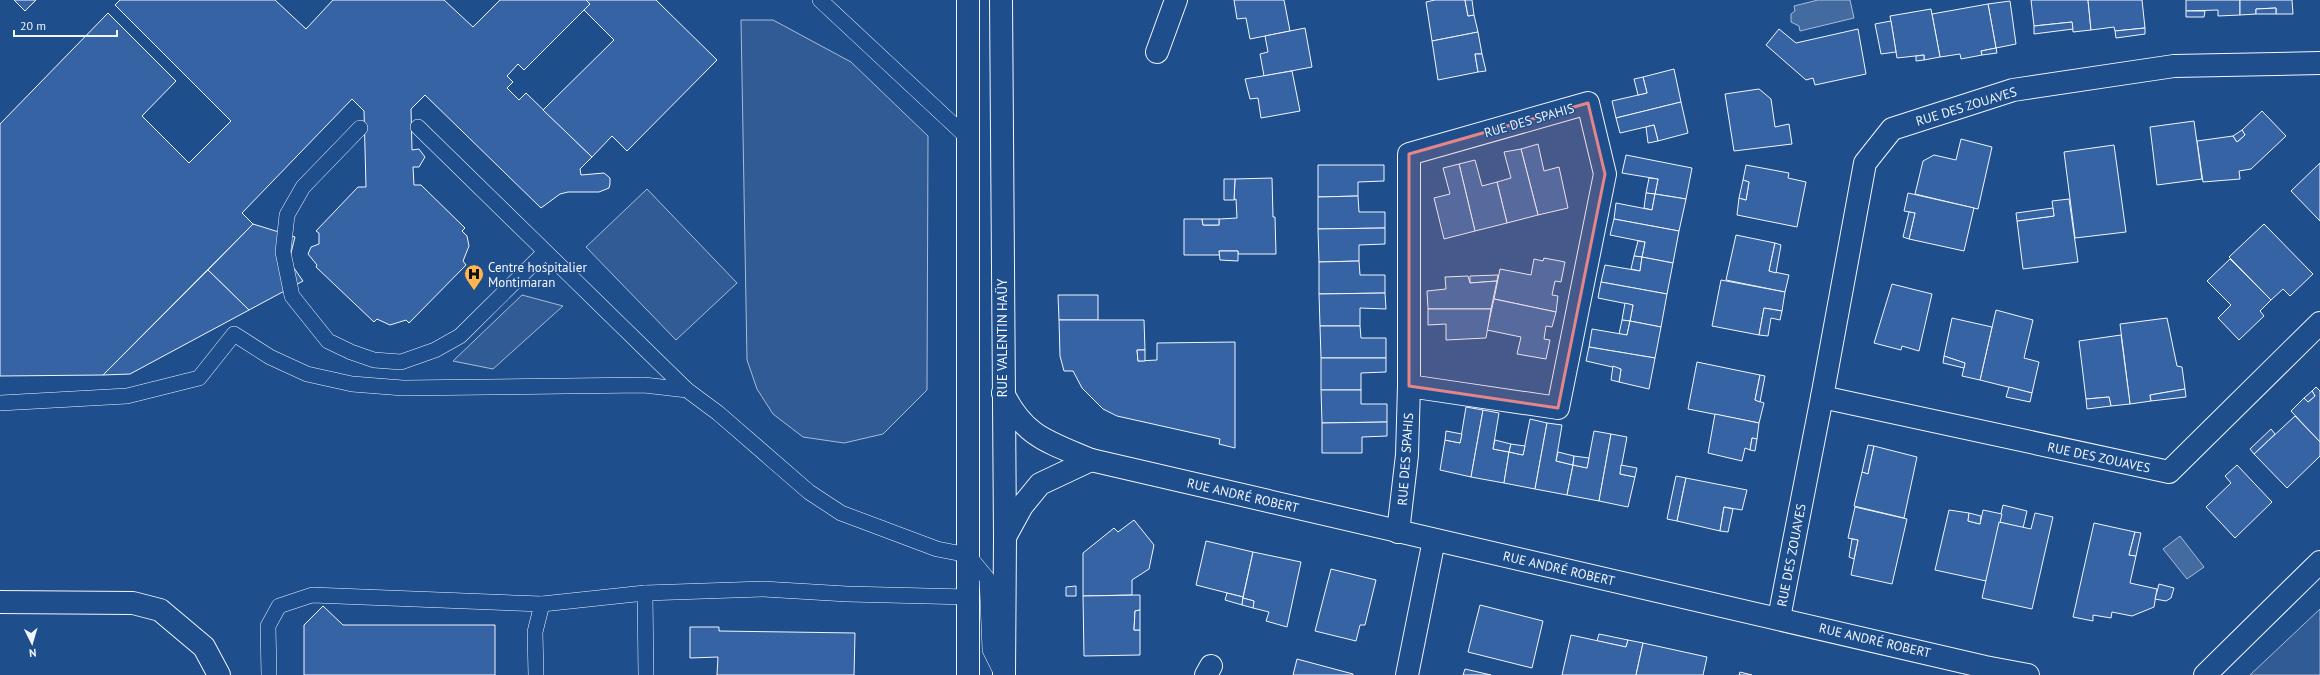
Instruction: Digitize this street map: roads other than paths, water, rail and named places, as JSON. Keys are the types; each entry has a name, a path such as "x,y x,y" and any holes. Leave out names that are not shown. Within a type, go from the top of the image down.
{"street":[{"path":"968,0 968,675"},
{"name":"RUE VALENTIN HAÜY","path":"1001,0 1005,537 1003,675"},
{"path":"1157,52 1176,0"},
{"name":"RUE DES ZOUAVES","path":"1779,618 1822,397 1865,163 1892,130 2013,90 2174,66 2320,63"},
{"name":"RUE DES SPAHIS","path":"1398,532 1407,455 1409,386 1409,154 1588,103 1606,174 1558,408 1409,386"},
{"name":"RUE DES ZOUAVES","path":"1822,397 2169,472 2320,323"},
{"name":"RUE ANDRÉ ROBERT","path":"1003,393 1012,412 1021,423 1040,438 1090,460 1191,482 1398,532 1779,618 1985,667 2028,675"},
{"path":"1005,537 1022,506 1040,484 1090,460"},
{"path":"1408,675 1434,540"},
{"path":"2203,673 2320,562"},
{"path":"0,602 133,603 160,610 204,647 219,675"}],"lane":[{"path":"820,0 969,138"},
{"path":"418,127 687,390 718,413 808,492 841,512 937,549 968,555 987,578 990,650 1003,675"},
{"path":"360,128 303,186 287,215 284,252 292,296 328,341 351,352 374,360 401,362 435,350 460,336 545,252"},
{"path":"0,403 127,396 199,378 234,334 270,357 308,374 352,384 403,388 644,385 687,390"},
{"path":"269,675 268,626 279,606 312,595 542,604 645,593 763,589 848,594 968,596"},
{"path":"645,593 646,675"},
{"path":"536,675 535,632 542,604"}],"place":[{"name":"Centre hospitalier Montimaran","path":"474,291"}]}
